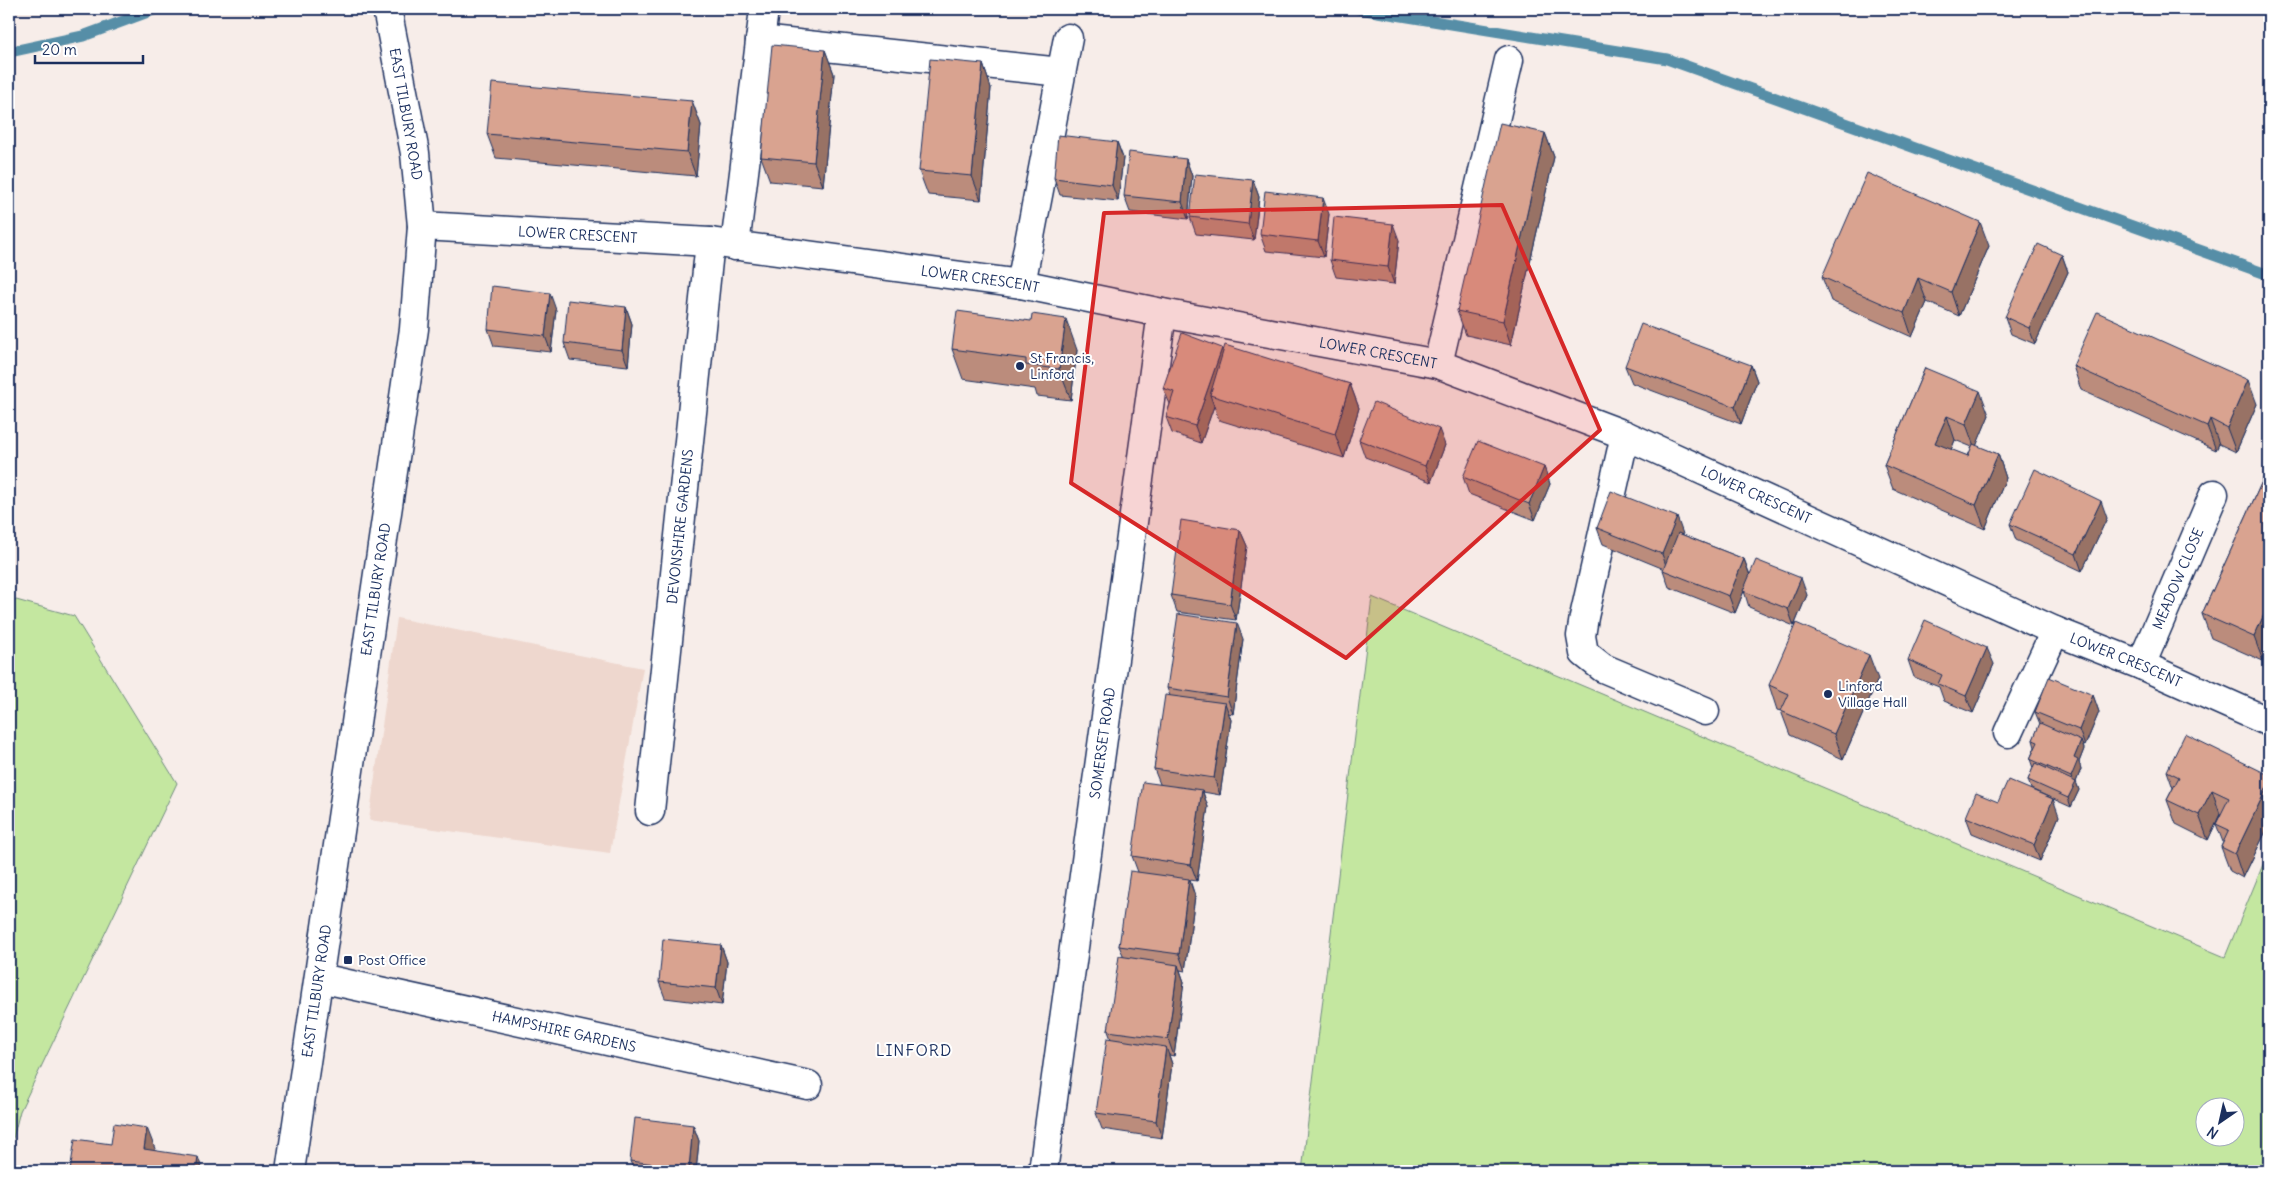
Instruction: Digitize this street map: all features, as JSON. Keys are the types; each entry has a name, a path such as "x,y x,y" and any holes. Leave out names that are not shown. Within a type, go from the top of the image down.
{"street":[{"name":"EAST TILBURY ROAD","path":"290,1171 320,978 414,329 422,226 415,153 386,9"},
{"name":"DEVONSHIRE GARDENS","path":"650,811 722,244 760,40 764,9"},
{"path":"1021,284 1068,38"},
{"path":"760,40 1061,72"},
{"path":"1438,364 1510,60"},
{"name":"LOWER CRESCENT","path":"422,226 722,244 1021,284 1162,313 1438,364 1625,435 2055,631 2141,665 2269,722"},
{"name":"SOMERSET ROAD","path":"1043,1171 1162,313"},
{"path":"1625,435 1581,636 1584,653 1603,668 1705,711"},
{"name":"MEADOW CLOSE","path":"2141,665 2214,494"},
{"path":"2008,733 2055,631"},
{"name":"HAMPSHIRE GARDENS","path":"320,978 808,1085"}],"highlighted area":[{"path":"1502,205 1600,430 1346,658 1071,483 1104,213"}],"shaded area":[{"path":"397,618 643,668 610,853 369,820"}],"green space":[{"path":"1372,597 2225,957 2269,850 2269,1171 1302,1171"},
{"path":"9,598 74,616 177,783 20,1111 9,1154"}],"building":[{"path":"772,45 825,50 814,162 761,157"},
{"path":"930,59 983,64 972,176 919,171"},
{"path":"492,83 692,101 687,152 487,134"},
{"path":"1500,123 1545,133 1503,321 1457,311"},
{"path":"1058,135 1117,142 1112,185 1054,178"},
{"path":"1129,152 1186,159 1182,202 1124,196"},
{"path":"1867,173 1980,222 1951,292 1918,278 1904,313 1822,277"},
{"path":"1195,174 1253,180 1248,224 1190,217"},
{"path":"1265,191 1323,198 1318,241 1260,234"},
{"path":"1334,217 1393,224 1388,267 1330,260"},
{"path":"2038,244 2062,255 2029,328 2005,317"},
{"path":"492,286 550,293 545,336 488,329"},
{"path":"568,300 626,307 622,350 564,343"},
{"path":"957,311 1031,321 1032,314 1066,319 1059,369 1026,365 1026,359 952,349"},
{"path":"2097,312 2248,380 2227,428 2210,419 2207,426 2073,366"},
{"path":"1641,324 1751,365 1735,407 1625,366"},
{"path":"1182,333 1222,348 1195,426 1166,417 1174,392 1163,388"},
{"path":"1225,345 1350,384 1335,434 1210,395"},
{"path":"1925,368 1980,391 1966,424 1947,416 1935,443 1968,456 1973,444 1998,454 1976,505 1884,465"},
{"path":"1374,402 1439,429 1425,466 1359,440"},
{"path":"1478,441 1544,467 1529,504 1463,477"},
{"path":"2269,466 2269,603 2254,637 2202,614"},
{"path":"2035,469 2101,501 2076,554 2010,524"},
{"path":"1611,491 1677,517 1662,554 1597,528"},
{"path":"1181,520 1240,530 1230,604 1171,595"},
{"path":"1678,533 1744,559 1729,596 1663,570"},
{"path":"1756,560 1801,578 1788,609 1743,591"},
{"path":"1178,614 1237,623 1227,697 1167,688"},
{"path":"1925,620 1987,648 1966,696 1938,684 1942,675 1908,660"},
{"name":"Linford Village Hall","path":"1796,623 1869,655 1834,734 1781,711 1789,694 1769,685"},
{"path":"2049,677 2093,695 2079,730 2035,712"},
{"path":"1165,695 1225,703 1214,778 1154,769"},
{"path":"2040,723 2081,741 2074,758 2078,760 2071,777 2030,759 2038,742 2033,740"},
{"path":"2185,734 2269,775 2269,783 2235,854 2221,847 2229,830 2216,824 2229,798 2212,790 2199,815 2167,800 2179,777 2167,771"},
{"path":"2035,763 2076,782 2068,798 2028,780"},
{"path":"2008,780 2053,799 2034,845 1966,817 1976,793 1998,802"},
{"path":"1143,782 1202,790 1191,865 1132,856"},
{"path":"1130,871 1189,879 1179,954 1119,946"},
{"path":"663,939 721,945 716,988 659,982"},
{"path":"1119,956 1178,965 1168,1039 1108,1031"},
{"path":"1107,1038 1166,1047 1156,1121 1096,1113"},
{"path":"635,1118 693,1125 689,1168 630,1161"},
{"path":"114,1123 147,1128 144,1149 198,1157 196,1171 70,1171 75,1139 111,1144"}],"waterway":[{"path":"9,52 83,36 156,9"},
{"path":"1359,9 1667,59 2269,275"}],"place":[{"name":"St Francis, Linford","path":"1020,366"},
{"name":"Linford Village Hall","path":"1828,694"},
{"name":"Post Office","path":"348,960"}],"district":[{"name":"LINFORD","path":"914,1050"}]}
